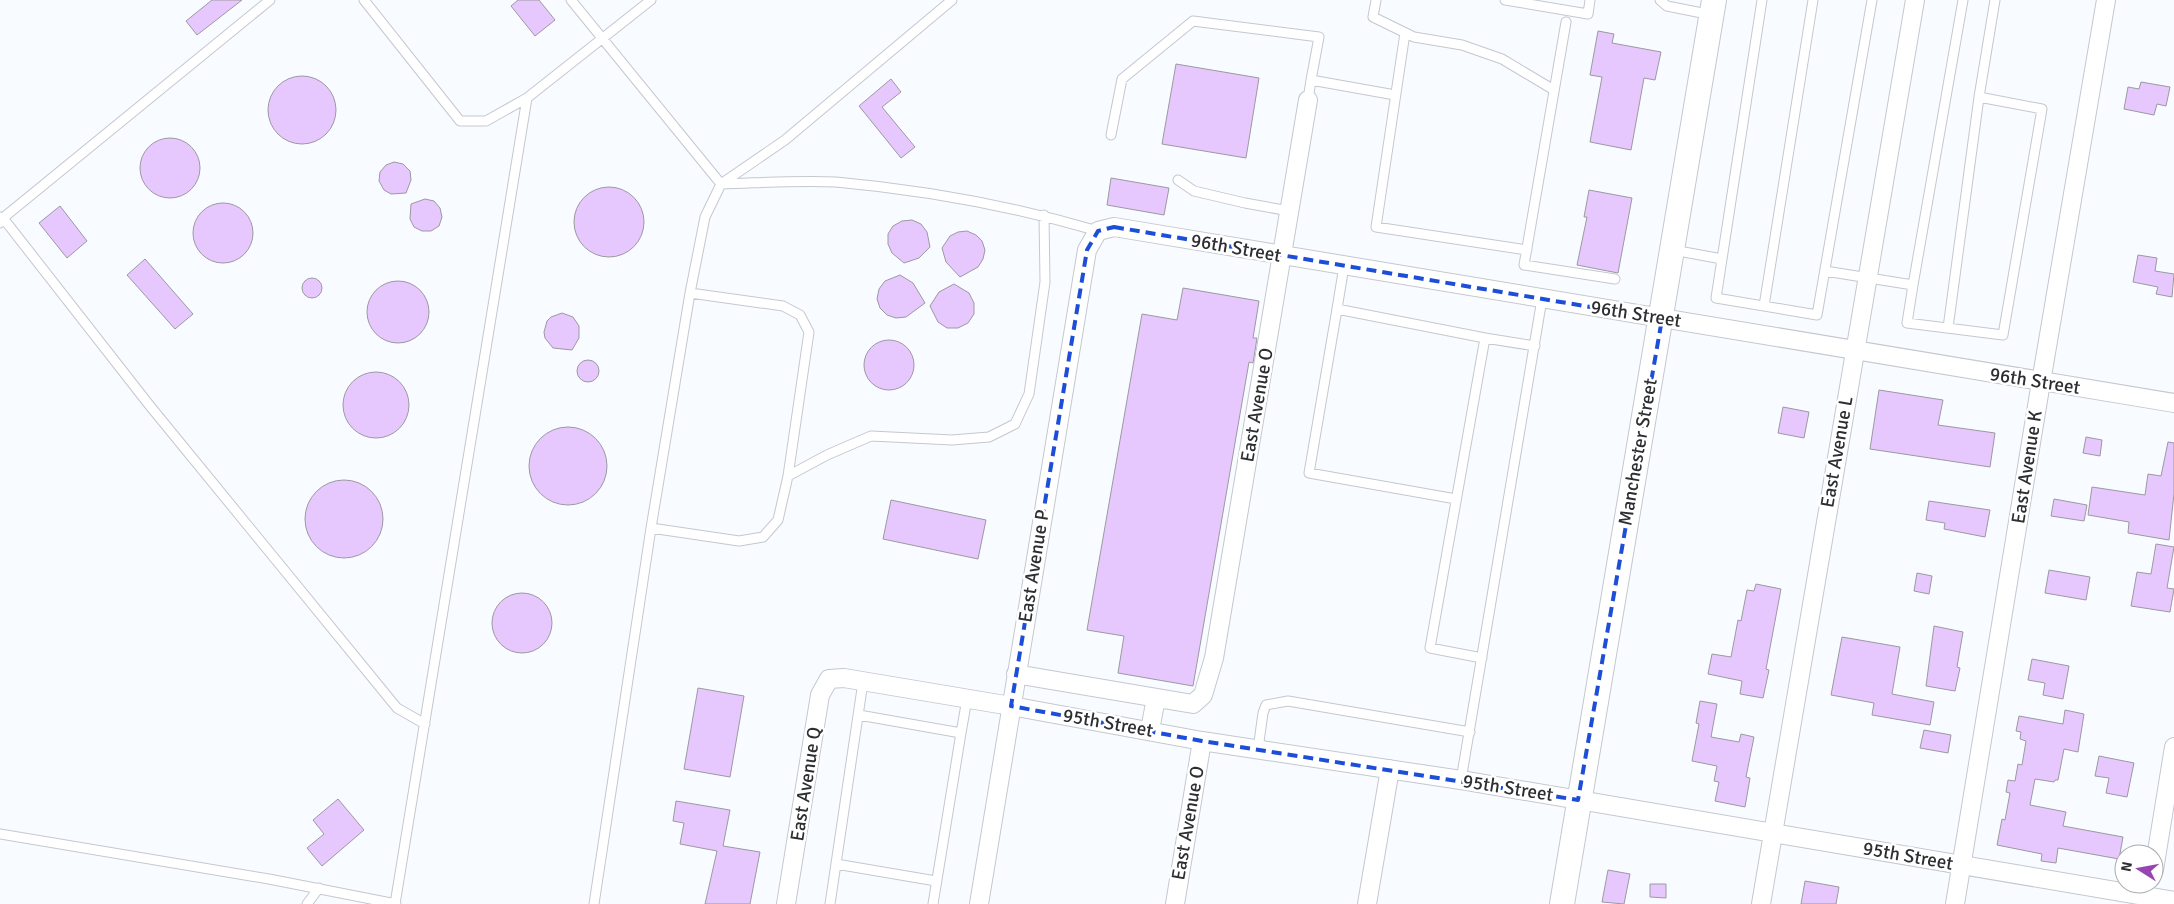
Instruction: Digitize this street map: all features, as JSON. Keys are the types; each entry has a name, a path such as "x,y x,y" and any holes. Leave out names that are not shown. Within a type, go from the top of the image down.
{"street":[{"name":"East Avenue L","path":"1761,904 1915,0"},
{"name":"East Avenue K","path":"1955,904 2106,0"},
{"name":"Manchester Street","path":"1562,904 1713,7"},
{"name":"East Avenue O","path":"1156,698 1192,704 1203,695 1214,658 1308,100"},
{"name":"96th Street","path":"1098,231 1114,227 2174,404"},
{"name":"East Avenue P","path":"979,904 1087,250 1098,231"},
{"path":"1016,674 1156,698 1150,730"},
{"name":"95th Street","path":"842,678 1150,730 1202,741 1390,768 1961,865 2150,895 2174,901"},
{"name":"East Avenue Q","path":"786,904 820,695 829,679 842,678"},
{"name":"East Avenue O","path":"1174,904 1202,741"},
{"path":"2158,844 2174,747"},
{"path":"1367,904 1390,768"}],"lane":[{"path":"270,0 1,219 150,406 397,708 425,724"},
{"path":"364,0 460,121 486,121 527,98 603,40 651,0"},
{"path":"571,0 721,184"},
{"path":"594,904 651,528 690,293 705,217 721,184 786,140 952,0"},
{"path":"1376,0 1373,17 1414,37 1462,45 1502,59 1554,90"},
{"path":"1505,0 1588,14 1590,0"},
{"path":"1660,0 1667,6 1713,7"},
{"path":"1762,0 1716,298 1818,315 1872,0"},
{"path":"1764,306 1813,0"},
{"path":"1963,0 1907,323 2002,336 2042,109 1979,97"},
{"path":"1948,328 1979,97 1995,0"},
{"path":"1111,135 1122,79 1193,21 1319,37 1308,100"},
{"path":"1566,22 1524,265 1614,279"},
{"path":"1405,33 1376,227 1527,250"},
{"path":"1311,80 1395,95"},
{"path":"0,834 319,888 395,904 527,98"},
{"path":"1178,180 1194,191 1245,203 1289,210"},
{"path":"721,184 834,182 940,194 1044,215 1098,231"},
{"path":"788,476 826,455 871,436 952,440 989,438 1015,424 1029,394 1044,282 1044,215"},
{"path":"1673,250 1722,259"},
{"path":"1344,266 1309,473 1456,499"},
{"path":"1825,270 1913,285"},
{"path":"651,528 738,541 763,537 778,520 788,476 809,332 800,315 783,306 690,293"},
{"path":"1462,780 1542,299"},
{"path":"1337,309 1534,346"},
{"path":"1482,658 1430,648 1485,338"},
{"path":"830,904 863,682"},
{"path":"933,904 966,699"},
{"path":"1258,750 1262,713 1266,706 1288,701 1470,732"},
{"path":"859,715 961,732"},
{"path":"836,864 936,882"},
{"path":"307,904 319,888"}],"highlighted area":[{"path":"1114,227 1662,319 1578,800 1202,741 1011,706 1087,250 1098,231"}],"building":[{"path":"212,0 242,0 197,35 186,21"},
{"path":"518,0 539,0 555,20 535,36 511,6"},
{"path":"1598,31 1614,34 1612,43 1661,52 1655,80 1644,78 1631,150 1590,142 1602,77 1590,75"},
{"path":"1176,64 1259,78 1246,158 1162,144"},
{"path":"295,76 309,76 321,81 331,91 336,103 336,117 331,129 321,139 309,144 295,144 283,139 273,129 268,117 268,103 273,91 283,81"},
{"path":"891,79 901,92 882,107 915,147 901,158 859,106"},
{"path":"2141,82 2170,87 2166,106 2157,104 2154,115 2124,109 2128,87 2139,89"},
{"path":"170,138 187,143 195,151 200,168 195,185 187,193 170,198 153,193 145,185 140,168 145,151 153,143"},
{"path":"394,162 403,164 410,171 411,180 406,193 391,194 384,190 379,181 380,172 386,165"},
{"path":"1111,178 1169,188 1164,215 1107,205"},
{"path":"602,187 616,187 629,193 638,202 644,215 642,235 634,247 616,257 602,257 589,251 580,242 574,229 574,215 580,202 589,193"},
{"path":"1589,190 1632,198 1618,273 1577,265 1587,217 1584,217"},
{"path":"425,199 434,201 440,208 442,217 439,226 431,231 422,231 414,227 410,219 411,204"},
{"path":"223,203 240,208 248,216 253,233 248,250 240,258 223,263 206,258 198,250 193,233 198,216 206,208"},
{"path":"60,206 87,241 67,258 39,223"},
{"path":"912,220 921,224 927,232 930,247 919,258 904,263 892,253 888,244 888,234 893,226 902,221"},
{"path":"967,231 976,235 982,241 985,250 983,259 978,267 960,277 946,262 942,248 950,236 958,232"},
{"path":"2138,255 2157,258 2155,271 2174,274 2172,297 2156,294 2158,287 2133,282"},
{"path":"145,259 193,314 175,329 127,275"},
{"path":"900,275 913,283 925,303 906,317 896,318 887,315 880,308 877,299 879,289 885,281"},
{"path":"308,278 316,278 322,284 322,292 316,298 308,298 302,292 302,284"},
{"path":"392,281 404,281 420,290 427,300 429,312 427,324 420,334 404,343 392,343 381,338 372,329 367,318 367,306 372,295 381,286"},
{"path":"954,284 969,293 974,303 974,314 968,323 958,328 947,328 938,322 930,306 939,292"},
{"path":"1183,288 1259,301 1253,338 1257,338 1253,363 1249,362 1193,686 1118,673 1124,636 1087,630 1142,314 1177,320"},
{"path":"562,313 573,317 579,326 579,338 572,350 553,348 545,338 544,332 547,321 551,317"},
{"path":"884,340 894,340 907,347 914,360 914,370 907,383 894,390 884,390 875,386 868,379 864,370 864,360 868,351 875,344"},
{"path":"588,360 596,363 599,371 596,379 588,382 580,379 577,371 580,363"},
{"path":"376,372 388,375 399,382 406,393 409,405 406,417 399,428 388,435 376,438 364,435 353,428 346,417 343,405 346,393 353,382 364,375"},
{"path":"1879,390 1943,400 1938,425 1995,433 1990,467 1870,449"},
{"path":"1783,407 1809,412 1804,438 1778,433"},
{"path":"560,427 576,427 590,433 601,444 607,458 607,474 601,488 590,499 576,505 560,505 546,499 535,488 529,474 529,458 535,444 546,433"},
{"path":"2086,437 2102,440 2100,456 2083,453"},
{"path":"2168,442 2174,443 2174,494 2169,540 2128,533 2129,522 2088,515 2092,487 2145,495 2148,474 2161,476"},
{"path":"344,480 359,483 372,491 380,504 383,519 380,534 372,547 359,555 344,558 329,555 316,547 308,534 305,519 308,504 316,491 329,483"},
{"path":"2054,499 2087,505 2084,521 2051,516"},
{"path":"891,500 986,520 978,559 883,539"},
{"path":"1929,501 1990,510 1985,537 1944,529 1945,523 1926,520"},
{"path":"2156,544 2174,547 2167,588 2174,589 2170,612 2131,606 2137,572 2151,574"},
{"path":"2049,570 2090,577 2086,600 2045,593"},
{"path":"1917,573 1932,576 1929,594 1914,591"},
{"path":"1756,584 1781,589 1766,669 1769,670 1763,698 1740,694 1742,681 1708,674 1712,654 1731,657 1738,620 1741,621 1747,590 1754,591"},
{"path":"516,593 528,593 539,598 547,606 552,617 550,635 539,648 528,653 516,653 505,648 497,640 492,629 492,617 497,606 505,598"},
{"path":"1934,626 1963,632 1957,667 1960,668 1955,691 1926,686"},
{"path":"1842,637 1900,647 1892,694 1934,702 1930,725 1872,715 1874,703 1831,695"},
{"path":"2032,659 2069,666 2063,699 2043,695 2045,683 2028,680"},
{"path":"698,688 744,696 730,777 684,769"},
{"path":"1700,701 1717,704 1711,737 1739,742 1741,734 1754,737 1746,777 1750,778 1745,807 1715,801 1719,782 1714,781 1717,766 1692,761 1699,724 1696,723"},
{"path":"2065,710 2084,714 2078,752 2064,749 2058,780 2054,782 2035,779 2030,805 2066,812 2063,826 2123,837 2122,844 2114,844 2114,858 2058,848 2056,863 2041,861 2042,854 1997,845 2002,819 2005,820 2010,793 2006,792 2008,780 2015,781 2018,764 2022,765 2026,741 2020,739 2021,732 2016,731 2019,716 2063,724"},
{"path":"1924,730 1951,735 1948,753 1920,748"},
{"path":"2099,756 2134,763 2127,797 2106,793 2109,778 2095,776"},
{"path":"338,799 364,830 322,866 307,848 324,834 313,820"},
{"path":"676,801 730,810 723,846 760,852 750,904 705,904 717,851 680,844 684,823 673,821"},
{"path":"1608,870 1630,874 1624,904 1602,902"},
{"path":"1805,881 1839,887 1836,904 1801,904"},
{"path":"1650,884 1666,884 1666,898 1650,897"}]}
